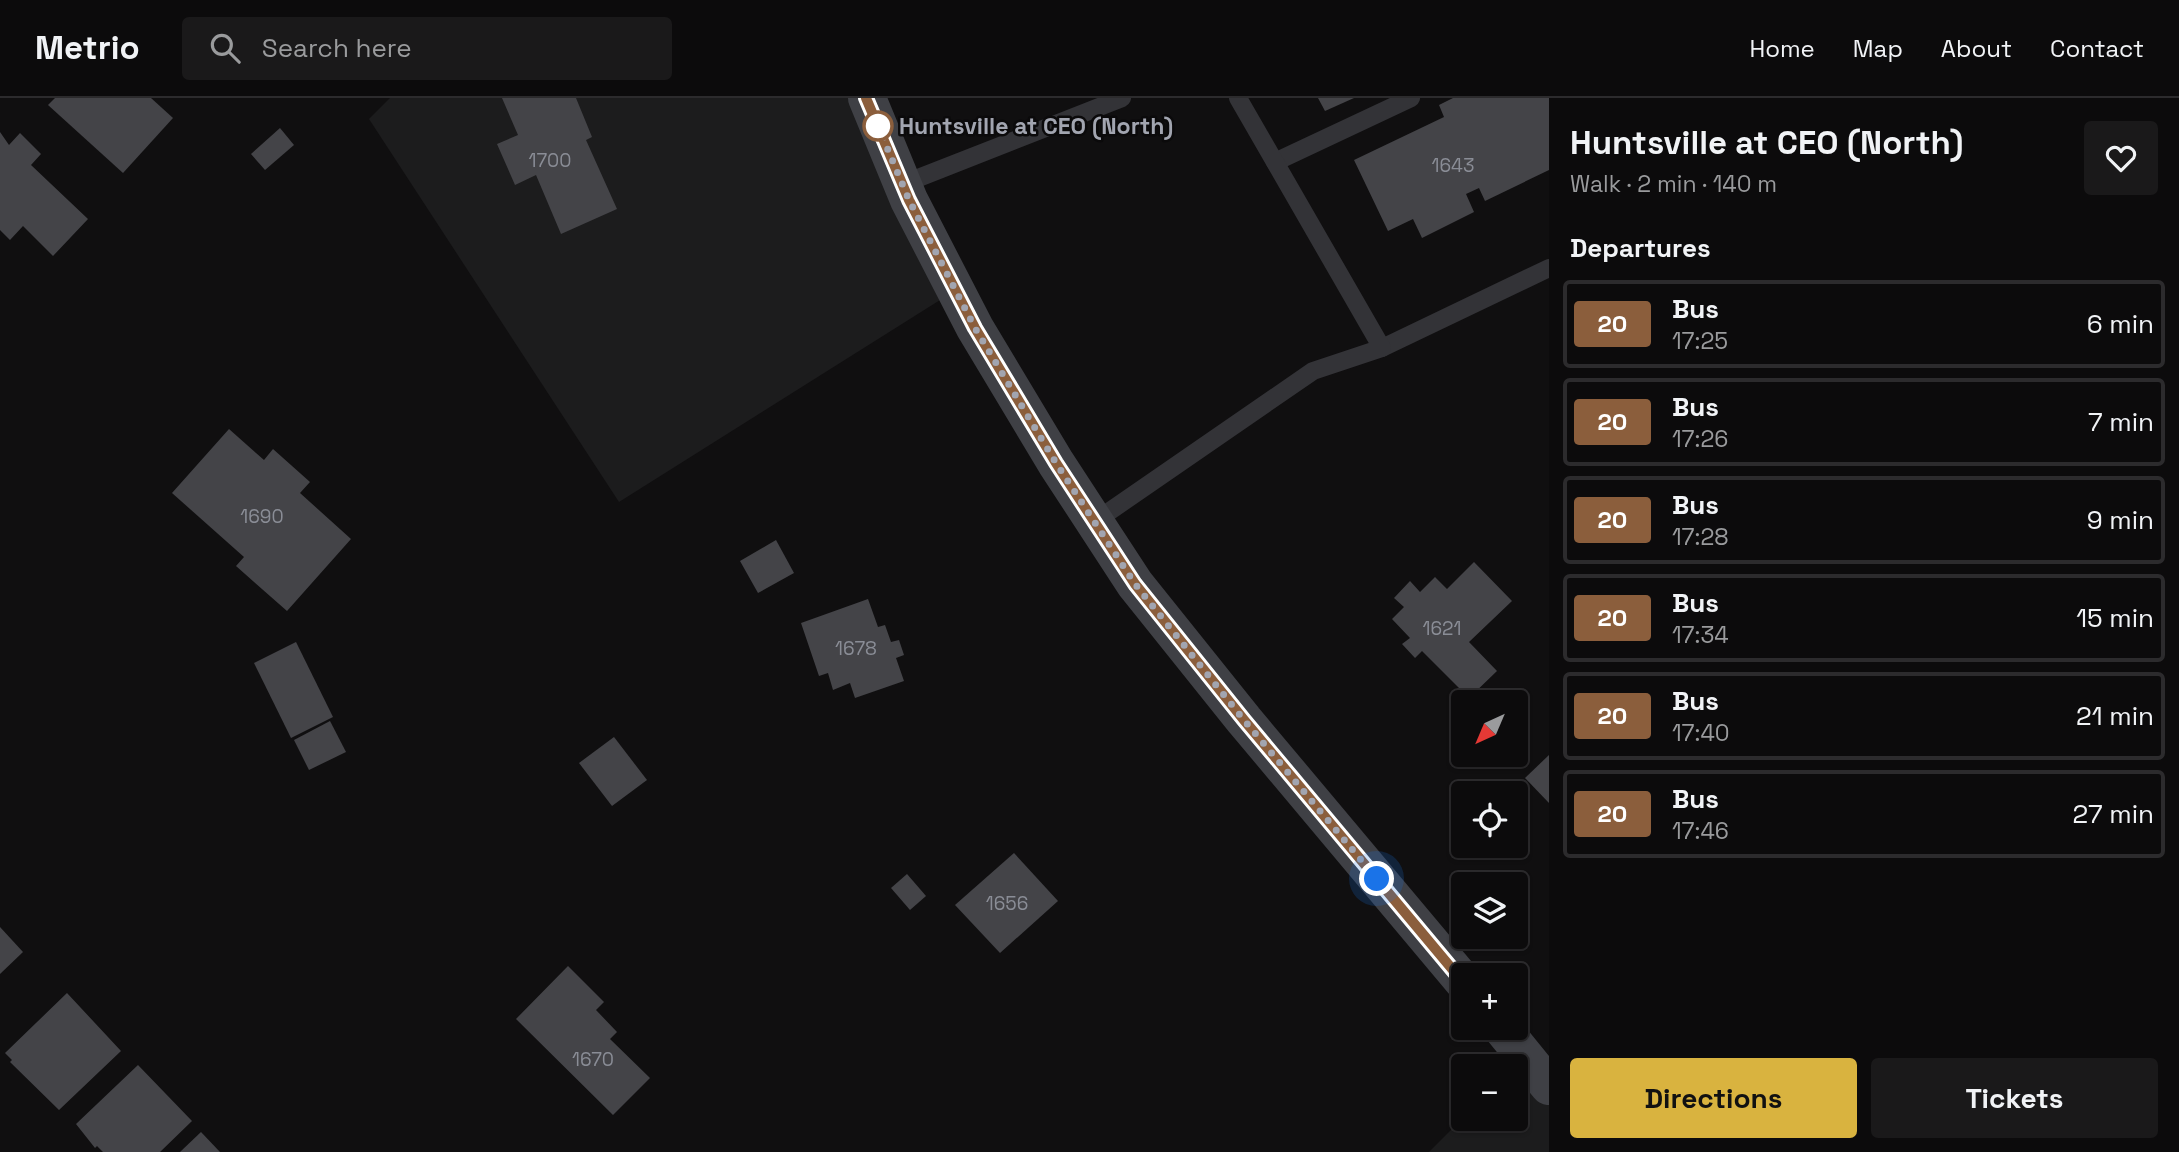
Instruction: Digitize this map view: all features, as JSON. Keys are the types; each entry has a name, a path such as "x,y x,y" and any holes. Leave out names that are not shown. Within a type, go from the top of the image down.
{"main road":[{"path":"866,98 903,184 975,328 1056,463 1135,584 1244,720 1451,967"},
{"path":"1512,1040 1549,1086"}],"lane":[{"path":"903,184 1122,98"},
{"path":"1237,98 1382,348"},
{"path":"1275,162 1411,98"},
{"path":"1094,522 1313,372 1382,348 1549,268"}],"shaded area":[{"path":"390,98 867,98 956,290 619,502 369,119"},
{"path":"1528,1074 1549,1086 1549,1152 1429,1152 1451,1130 1528,1131"}],"building":[{"path":"55,98 151,98 173,118 123,173 48,105"},
{"path":"502,98 576,98 592,137 586,140 617,209 561,234 536,175 515,185 497,144 518,135"},
{"path":"1318,98 1354,98 1325,111"},
{"path":"1453,98 1549,98 1549,170 1485,201 1479,188 1466,194 1474,212 1422,238 1413,219 1388,231 1354,160 1444,117 1439,105"},
{"path":"280,128 294,145 265,170 251,154"},
{"path":"0,132 9,145 20,133 41,154 31,165 88,219 53,256 23,226 10,240 0,230"},
{"path":"229,429 264,460 273,449 310,482 300,493 351,539 287,611 236,566 244,557 172,493"},
{"path":"776,540 794,573 758,593 740,561"},
{"path":"1474,562 1512,601 1469,642 1497,671 1477,690 1461,690 1422,651 1415,658 1402,644 1410,638 1392,619 1404,607 1394,598 1410,581 1420,592 1435,577 1447,589"},
{"path":"868,599 878,627 885,625 891,642 899,640 904,655 896,658 904,681 855,698 850,683 833,690 828,673 819,676 801,623"},
{"path":"296,642 333,717 291,738 254,663"},
{"path":"330,721 346,752 309,770 294,740"},
{"path":"614,737 647,780 612,806 579,763"},
{"path":"1549,755 1549,803 1528,781 1525,778"},
{"path":"1014,853 1058,901 1000,953 955,905"},
{"path":"907,874 926,896 910,910 891,888"},
{"path":"0,927 23,952 0,974"},
{"path":"568,966 604,1002 596,1010 617,1032 610,1039 650,1078 613,1115 516,1019"},
{"path":"67,993 121,1051 59,1110 10,1062 12,1060 5,1053"},
{"path":"138,1065 192,1121 160,1152 103,1152 97,1146 95,1148 76,1124"},
{"path":"201,1132 220,1152 180,1152"}],"bus line":[{"name":"20","path":"866,98 909,200 975,328 1056,463 1135,584 1244,720 1451,968"}],"place":[{"name":"Huntsville at CEO (North)","path":"878,126"}],"route":[{"path":"878,126 909,200 975,328 1056,463 1135,584 1377,879"}]}
